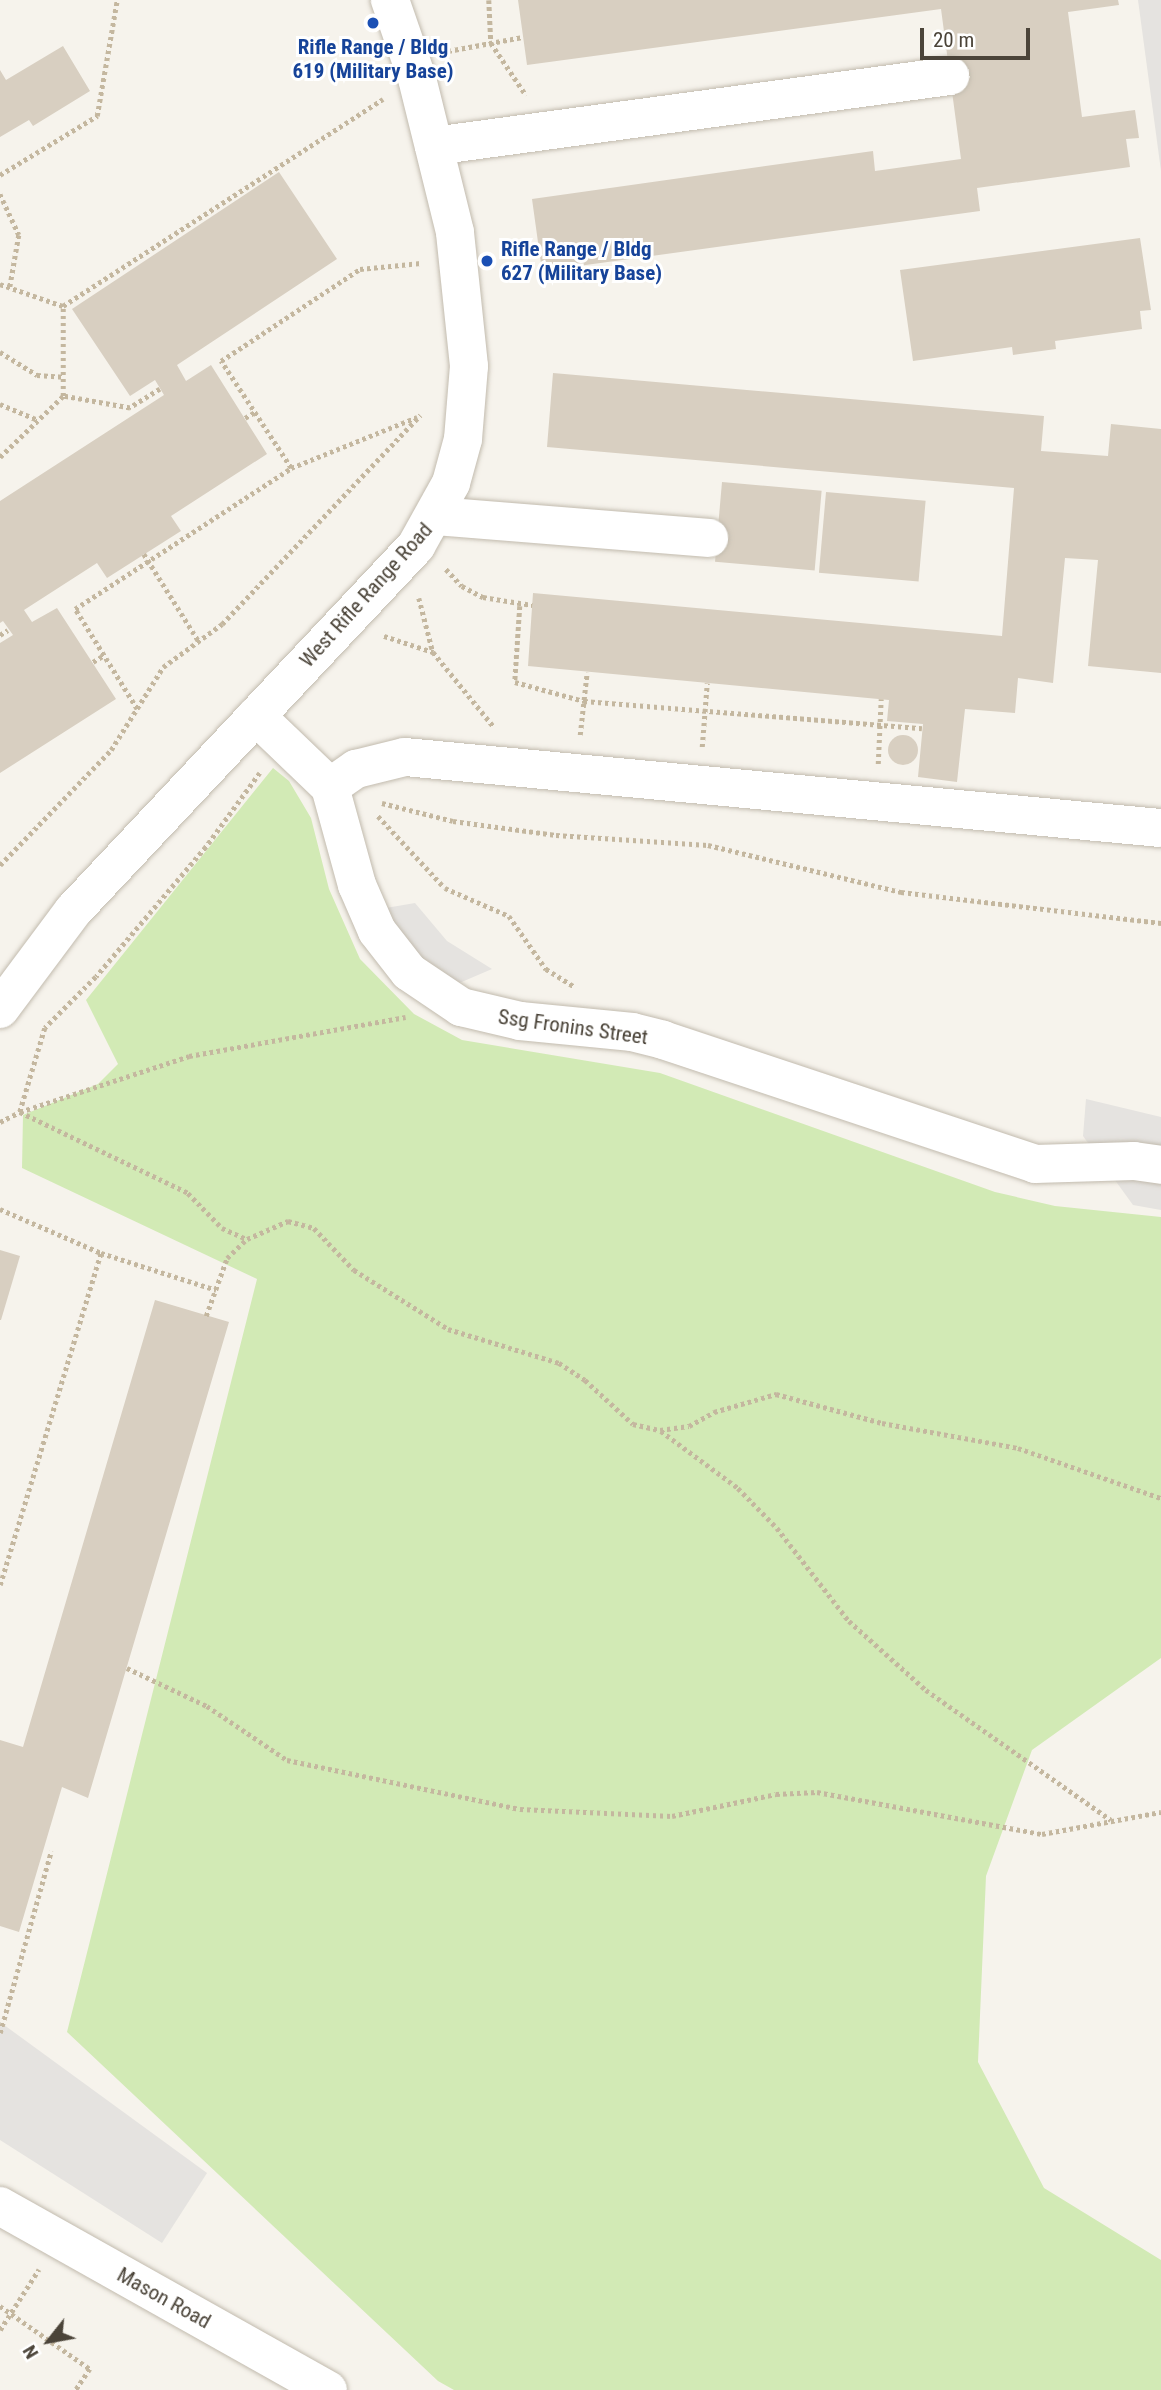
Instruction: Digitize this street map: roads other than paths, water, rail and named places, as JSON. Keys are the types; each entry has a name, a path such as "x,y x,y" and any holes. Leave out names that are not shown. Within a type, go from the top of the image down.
{"street":[{"name":"West Rifle Range Road","path":"0,1009 73,911 416,545 436,516 451,483 468,402 467,330 458,259 434,146 390,0"},
{"path":"434,146 950,76"},
{"path":"436,516 709,538"},
{"path":"256,716 347,793 356,769 405,757 1161,828"},
{"name":"Ssg Fronins Street","path":"347,793 357,885 377,931 409,972 461,1007 520,1021 632,1032 663,1040 1035,1164 1134,1161 1161,1165"},
{"name":"Mason Road","path":"0,2206 328,2390"}],"place":[{"name":"Rifle Range / Bldg 619 (Military Base)","path":"373,23"},
{"name":"Rifle Range / Bldg 627 (Military Base)","path":"487,261"}]}
